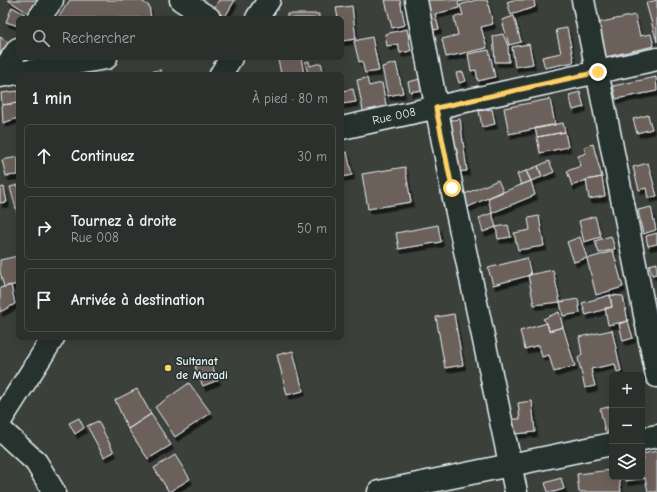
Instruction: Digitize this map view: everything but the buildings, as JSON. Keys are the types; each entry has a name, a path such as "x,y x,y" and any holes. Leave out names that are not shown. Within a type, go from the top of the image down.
{"street":[{"path":"40,16 52,0"},
{"path":"181,0 206,16"},
{"path":"258,16 269,0"},
{"path":"416,0 452,188 516,492"},
{"path":"583,0 657,376"},
{"path":"0,76 16,52"},
{"name":"Rue 008","path":"344,128 657,59"},
{"path":"24,72 94,60"},
{"path":"222,72 230,60"},
{"path":"0,76 16,73"},
{"path":"0,421 51,340"},
{"path":"0,429 36,462 54,492"},
{"path":"645,438 657,436"},
{"path":"379,492 609,445"}],"place":[{"name":"Sultanat de Maradi","path":"168,368"}],"route":[{"path":"452,188 436,108 598,72"}]}
